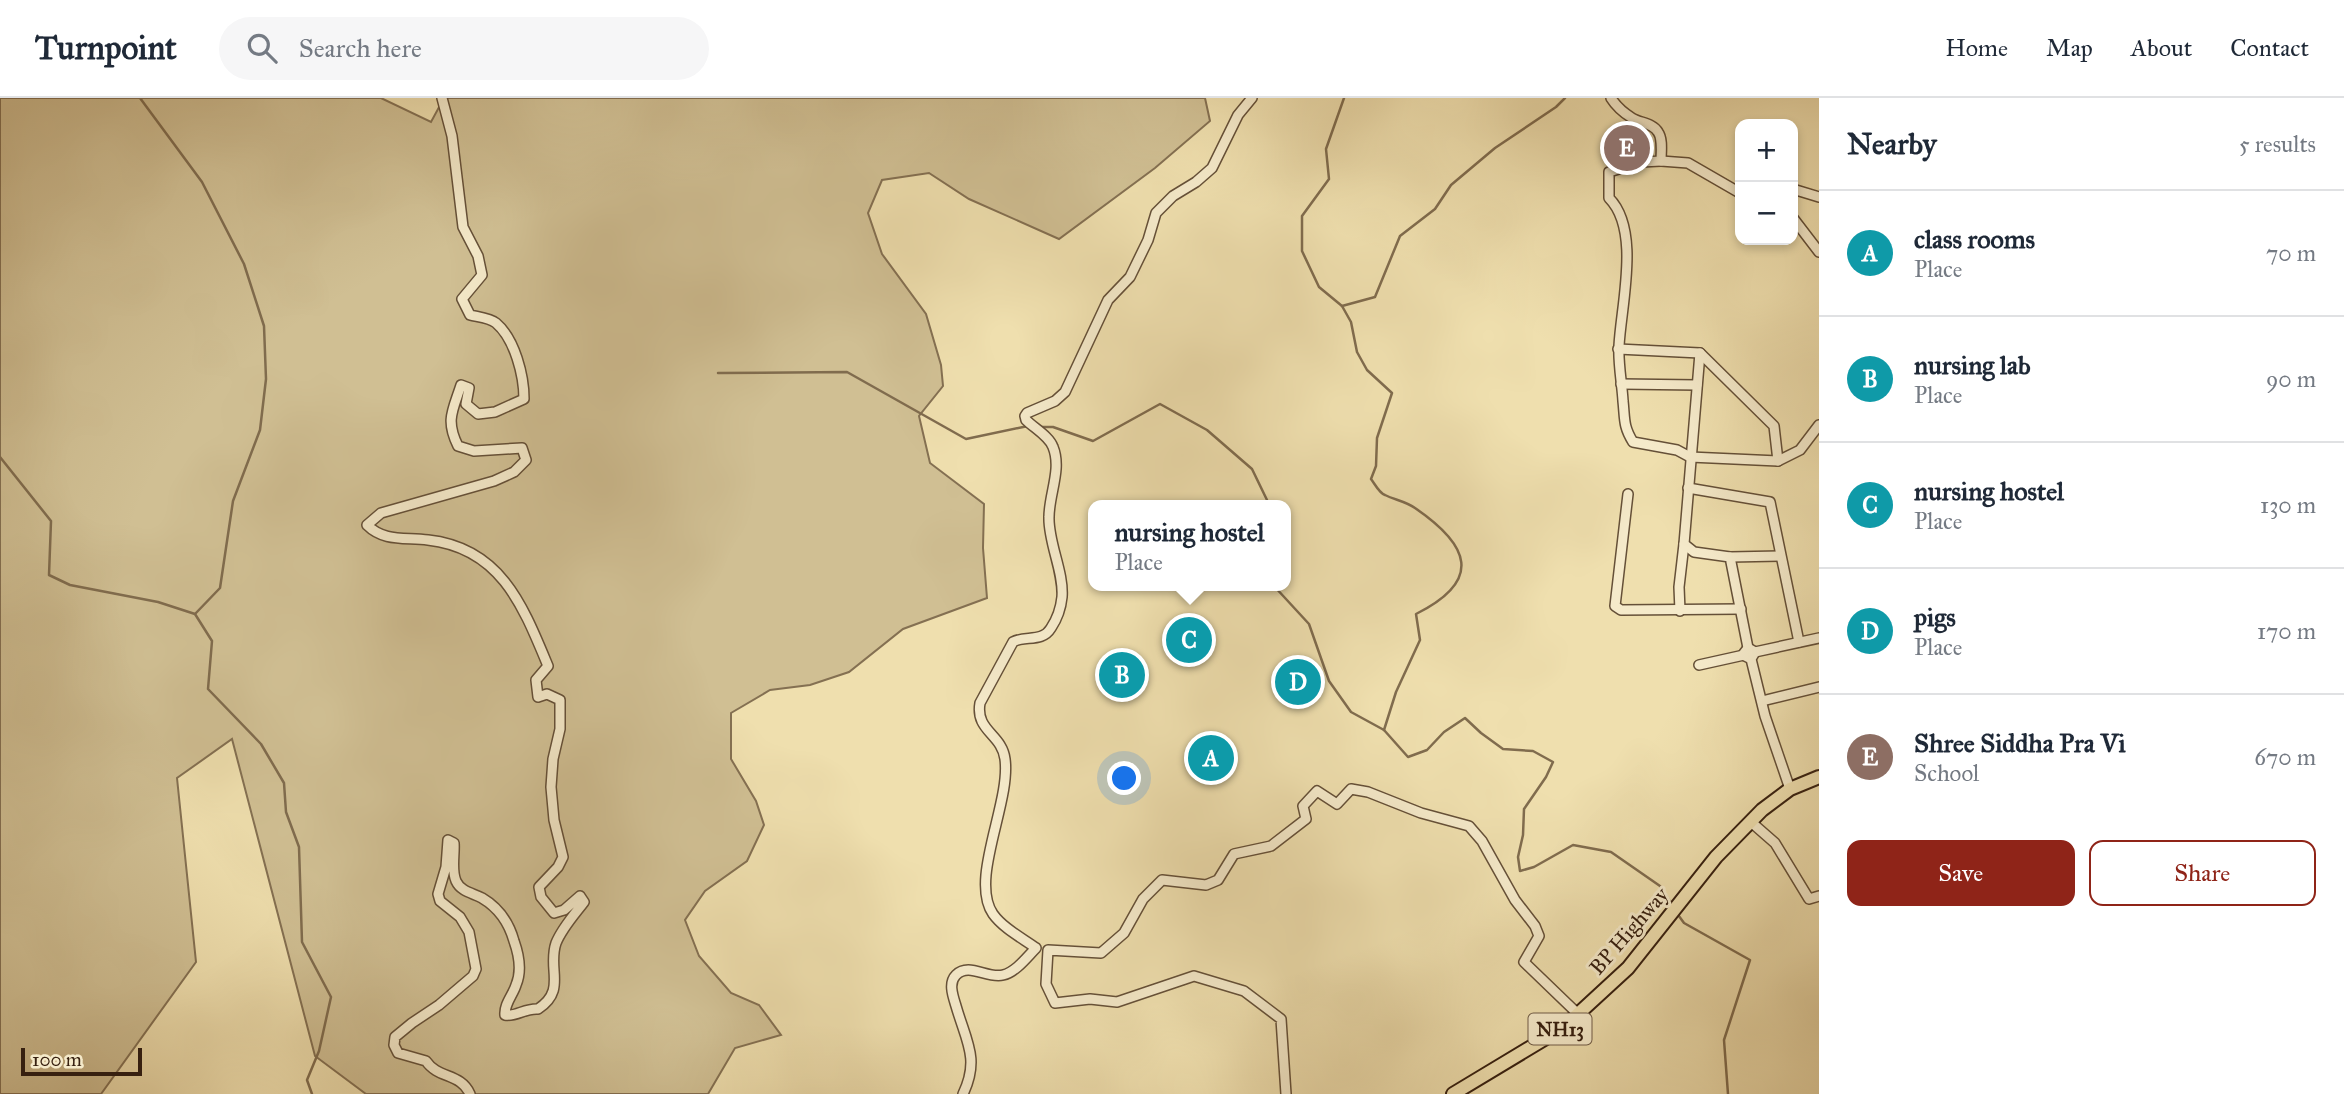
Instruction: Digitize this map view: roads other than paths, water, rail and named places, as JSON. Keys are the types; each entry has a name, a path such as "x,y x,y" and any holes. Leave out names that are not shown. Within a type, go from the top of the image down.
{"highway":[{"name":"BP Highway","path":"1453,1094 1561,1028 1578,1014 1628,968 1716,857 1751,822 1790,789 1819,777"}],"street":[{"path":"442,98 452,136 463,227 478,256 482,275 462,299 470,315 495,321 507,337 524,384 524,399 495,412 478,414 466,404 469,388 461,385 451,417 451,431 458,446 474,451 522,448 526,460 513,472 494,481 381,513 367,524 377,535 428,540 458,547 483,559 503,579 530,623 548,666 536,680 538,697 547,694 561,700 560,729 553,759 551,786 554,820 563,857 558,867 539,887 541,897 554,913 564,910 580,896 584,902 555,946 552,998 538,1009 526,1009 510,1016 505,1015 504,1008 518,982 519,963 515,943 498,909 460,887 454,878 454,843 448,840 446,867 438,894 440,901 460,917 469,932 476,969 473,976 439,1005 396,1037 394,1045 398,1053 426,1061 432,1069 458,1078 467,1086 470,1094"},
{"path":"1252,98 1238,115 1212,168 1156,213 1148,240 1130,277 1108,300 1065,392 1055,401 1025,416 1026,420 1052,443 1055,453 1048,517 1062,596 1058,614 1050,630 1041,637 1013,642 980,703 980,722 995,736 1005,757 1006,766 1006,785 985,877 988,901 993,914 1036,948 1101,953 1124,933 1143,899 1162,880 1206,885 1218,880 1234,854 1271,846 1306,819 1303,806 1317,791 1337,804 1351,789 1368,792 1421,813 1469,826 1482,841 1515,900 1535,926 1539,936 1524,962 1578,1014"},
{"path":"1611,98 1616,106 1632,118 1659,132 1661,161"},
{"path":"1735,190 1688,163 1641,162 1609,172 1609,198 1617,206 1626,235 1626,268 1618,349 1623,421 1633,442 1677,450 1690,457 1778,461 1800,450 1819,425"},
{"path":"1798,191 1819,197"},
{"path":"1798,224 1819,251"},
{"path":"1618,349 1700,353 1774,426 1778,461"},
{"path":"1680,611 1679,587 1700,353"},
{"path":"1621,384 1697,385"},
{"path":"1688,488 1770,502 1799,642"},
{"path":"1628,494 1615,606 1621,610 1741,609"},
{"path":"1684,544 1694,552 1730,557 1780,556"},
{"path":"1730,557 1749,653 1768,726 1790,789"},
{"path":"1699,665 1819,638"},
{"path":"1762,701 1819,687"},
{"path":"1751,822 1775,843 1809,900 1819,896"},
{"path":"963,1094 972,1077 972,1057 954,1002 951,986 953,978 960,972 970,970 994,976 1005,975 1036,948"},
{"path":"1048,950 1046,984 1055,1003 1090,999 1117,1002 1194,976 1244,991 1281,1019 1286,1094"}],"waterway":[{"path":"140,98 202,182 244,264 264,326 266,379 260,430 233,501 220,588 195,614"},
{"path":"1342,306 1319,287 1302,251 1302,216 1329,179 1326,149 1344,98"},
{"path":"1384,730 1396,692 1420,640 1416,614 1438,601 1452,588 1460,575 1461,562 1448,535 1411,506 1383,494 1371,479 1376,466 1377,438 1392,393 1367,370 1357,352 1351,322 1342,306 1375,297 1400,236 1435,209 1451,185 1495,148 1565,98"},
{"path":"718,373 847,372 966,439 1028,426"},
{"path":"1038,427 1053,427 1093,441 1160,404 1207,430 1252,469 1267,500"},
{"path":"0,457 51,521 49,575 70,585 158,602 195,614 212,641 208,689 261,744 284,783 286,812 299,847 302,942 331,997 319,1051 307,1080 312,1094"},
{"path":"1279,591 1309,624 1329,681 1351,712 1384,730 1408,757 1427,750 1444,732 1465,718 1503,749 1533,751 1553,762 1524,809 1523,835 1518,857 1520,871 1534,867 1573,845 1611,852 1660,886 1673,906"},
{"path":"1676,912 1684,923 1750,960 1724,1040 1728,1094"}],"place":[{"name":"Shree Siddha Pra Vi","path":"1627,148"},
{"name":"nursing hostel","path":"1189,640"},
{"name":"nursing lab","path":"1122,675"},
{"name":"pigs","path":"1298,682"},
{"name":"class rooms","path":"1211,758"}]}
